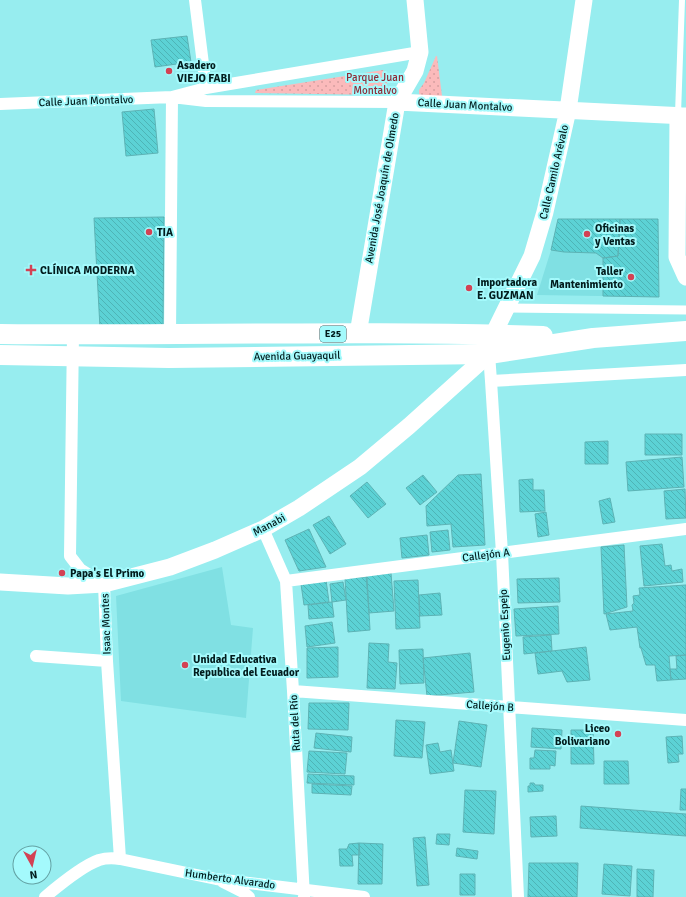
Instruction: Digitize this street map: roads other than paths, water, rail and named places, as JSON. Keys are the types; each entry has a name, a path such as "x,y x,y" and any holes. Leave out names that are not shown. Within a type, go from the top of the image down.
{"highway":[{"name":"Avenida Guayaquil","path":"0,355 170,358 489,354 593,338 655,332 686,331"},
{"name":"Avenida Guayaquil","path":"0,334 358,334 493,335 593,338"}],"main road":[{"name":"Avenida José Joaquín de Olmedo","path":"358,334 397,102 415,71 420,52 415,0"},
{"name":"Calle Camilo Arévalo","path":"493,335 534,248 545,212 568,110 584,0"},
{"name":"Calle Juan Montalvo","path":"397,102 682,115"},
{"path":"682,115 677,257 686,277"},
{"name":"Manabi","path":"0,582 68,586 104,584 170,567 215,550 263,529 299,508 360,468 489,354"}],"street":[{"path":"195,0 206,88"},
{"name":"Calle Juan Montalvo","path":"172,97 206,88 420,52"},
{"path":"170,335 172,97"},
{"name":"Calle Juan Montalvo","path":"0,104 172,97 206,100 397,102"},
{"path":"507,308 686,310"},
{"name":"Isaac Montes","path":"73,334 70,556 80,569 104,584 107,660 120,859"},
{"name":"Eugenio Espejo","path":"489,354 502,553 518,897"},
{"path":"491,381 686,370"},
{"name":"Ruta del Río","path":"263,529 286,581 294,691 303,893"},
{"name":"Callejón A","path":"286,581 686,529"},
{"path":"36,656 107,660"},
{"name":"Callejón B","path":"294,691 686,720"},
{"name":"Humberto Alvarado","path":"45,897 88,865 110,858 303,893 364,897"},
{"path":"216,878 243,892 248,897"}],"lane":[{"path":"682,0 682,115"}],"place":[{"name":"Asadero VIEJO FABI","path":"169,71"},
{"name":"TIA","path":"149,232"},
{"name":"Oficinas y Ventas","path":"587,234"},
{"name":"CLÍNICA MODERNA","path":"31,270"},
{"name":"Taller Mantenimiento","path":"631,277"},
{"name":"Importadora E. GUZMAN","path":"469,288"},
{"name":"Papa's El Primo","path":"62,573"},
{"name":"Unidad Educativa Republica del Ecuador","path":"185,665"},
{"name":"Liceo Bolivariano","path":"618,734"}],"park label":[{"name":"Parque Juan Montalvo","path":"375,83"}]}
